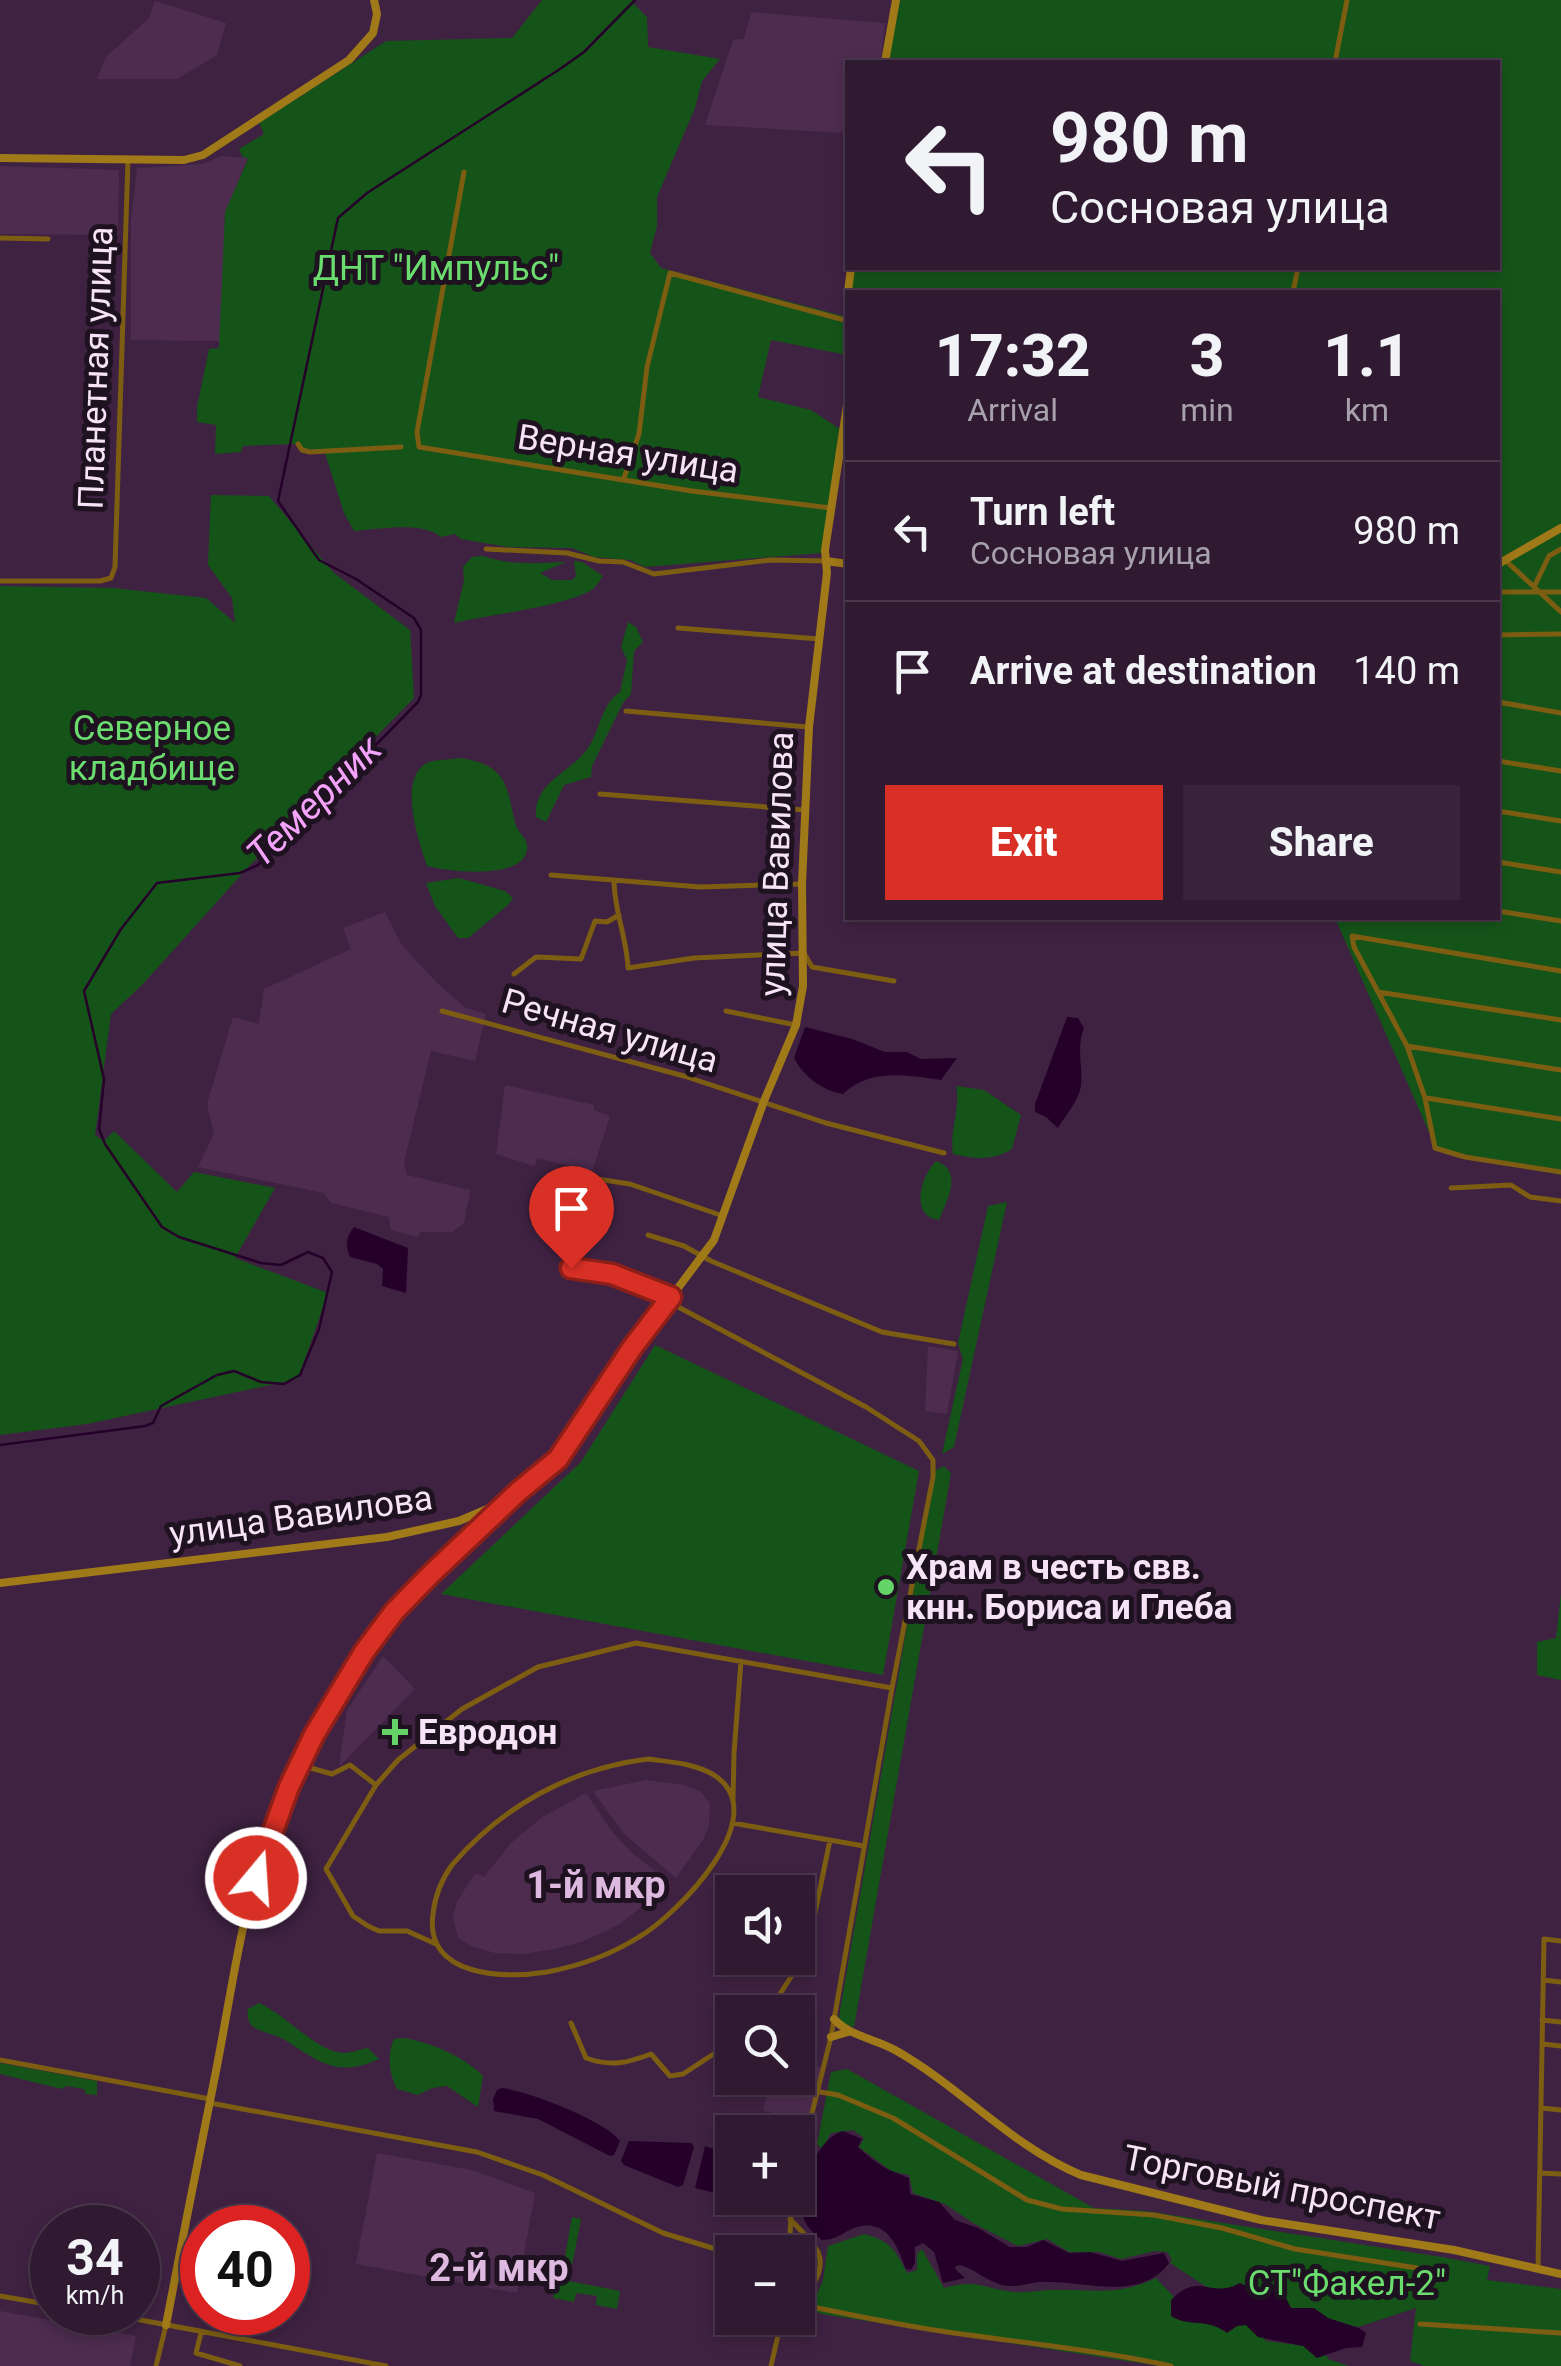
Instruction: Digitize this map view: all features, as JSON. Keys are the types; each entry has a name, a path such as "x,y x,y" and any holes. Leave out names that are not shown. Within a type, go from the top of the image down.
{"street":[{"path":"0,158 184,160 203,155 349,60 376,26 374,0"},
{"path":"885,60 896,0"},
{"path":"1335,60 1347,0"},
{"name":"Планетная улица","path":"0,580 100,581 111,578 115,567 128,159"},
{"name":"Верная улица","path":"464,172 417,432 419,446 831,508"},
{"path":"0,238 48,239"},
{"path":"624,478 639,434 647,367 670,273 845,321"},
{"name":"улица Вавилова","path":"166,2324 256,1878 300,1765 337,1694 394,1612 519,1491 558,1459 632,1348 714,1240 796,1024 803,986 802,884 809,727 831,508 845,417"},
{"path":"298,444 310,452 401,448"},
{"path":"1561,528 1501,562 1561,612"},
{"path":"486,548 623,562 654,574 792,558 845,564"},
{"path":"1536,590 1549,556 1561,549"},
{"path":"1500,592 1561,592"},
{"path":"678,628 819,639"},
{"path":"1500,635 1561,634"},
{"path":"1500,702 1561,713"},
{"path":"626,711 809,727"},
{"path":"1500,760 1561,771"},
{"path":"600,794 804,810"},
{"path":"1500,810 1561,821"},
{"path":"1500,862 1561,872"},
{"path":"551,876 700,887 802,884"},
{"path":"614,880 626,936 628,968 694,958 804,953 812,967 894,981"},
{"path":"1500,911 1561,921"},
{"name":"Речная улица","path":"514,974 536,957 580,959 595,921 607,922 619,915"},
{"path":"1561,971 1352,936 1354,947 1407,1046 1425,1098 1434,1148 1465,1157 1561,1172"},
{"path":"1378,992 1561,1020"},
{"path":"726,1011 796,1024"},
{"name":"Речная улица","path":"442,1012 493,1022 764,1101 826,1123 944,1153"},
{"path":"1407,1046 1561,1070"},
{"path":"1425,1098 1561,1119"},
{"path":"597,1179 630,1184 724,1217"},
{"path":"1451,1188 1495,1184 1511,1186 1530,1197 1561,1201"},
{"path":"648,1235 882,1332 954,1344"},
{"path":"562,1264 612,1274 669,1299 866,1407 919,1441 931,1455 933,1477 814,2115"},
{"name":"улица Вавилова","path":"0,1583 387,1537 460,1521 519,1491"},
{"path":"741,1662 734,1808 722,1850 709,1871 672,1912 638,1938 595,1958 544,1972 491,1974 457,1965 436,1944 406,1931 379,1931 353,1916 326,1869 376,1785 398,1760 462,1709 538,1667 626,1644 741,1662 892,1688"},
{"path":"436,1944 432,1921 436,1894 453,1865 516,1808 573,1776 637,1760 681,1763 712,1774 724,1784 734,1808"},
{"path":"300,1765 332,1774 344,1765 350,1766 376,1785"},
{"path":"732,1823 864,1846"},
{"path":"779,1995 808,1952 830,1840"},
{"path":"1538,2268 1544,1939 1561,1941"},
{"path":"1543,1980 1561,1982"},
{"name":"Торговый проспект","path":"834,2019 928,2070 1010,2135 1058,2166 1081,2175 1242,2216 1454,2250 1561,2274"},
{"path":"1542,2020 1561,2022"},
{"path":"571,2023 586,2058 601,2064 625,2064 651,2054 670,2076 683,2074 715,2053"},
{"path":"831,2037 853,2032"},
{"path":"1543,2044 1561,2046"},
{"path":"0,2060 490,2156 543,2175 630,2219 715,2248"},
{"path":"820,2092 838,2094 894,2118 1027,2200 1062,2209 1154,2214 1295,2249 1417,2268"},
{"path":"1541,2108 1561,2110"},
{"path":"1540,2173 1561,2174"},
{"path":"790,2215 790,2235"},
{"path":"790,2219 804,2235"},
{"path":"815,2248 819,2261 815,2276"},
{"path":"0,2296 30,2301"},
{"path":"815,2309 1171,2366"},
{"path":"160,2323 180,2327"},
{"path":"156,2366 166,2324"},
{"path":"1420,2324 1561,2334"},
{"path":"200,2335 196,2353 240,2366"},
{"path":"222,2335 386,2366"},
{"path":"771,2366 778,2335"}],"shaded area":[{"path":"155,1 226,23 217,55 177,79 97,79 106,57 149,18"},
{"path":"751,12 885,23 881,60 845,60 845,133 705,125 733,40 744,39"},
{"path":"221,156 248,158 225,212 220,341 131,340 131,219 137,168 203,164"},
{"path":"0,166 119,170 118,235 0,234"},
{"path":"385,912 401,944 435,981 466,1008 486,1014 475,1061 431,1051 404,1162 407,1175 470,1190 464,1223 453,1232 420,1232 418,1237 391,1230 389,1217 331,1203 324,1193 198,1167 214,1134 207,1104 233,1017 259,1024 264,989 351,949 343,928"},
{"path":"1067,1017 1078,1018 1084,1028 1081,1085 1058,1128 1035,1112 1035,1104"},
{"path":"805,1027 885,1052 907,1052 921,1059 957,1058 941,1080 902,1075 876,1077 843,1094 814,1082 794,1058"},
{"path":"505,1085 594,1105 594,1110 610,1116 592,1172 537,1158 535,1166 496,1154"},
{"path":"354,1227 408,1248 406,1293 382,1286 383,1269 377,1264 350,1257 347,1241"},
{"path":"928,1346 958,1351 947,1414 925,1411"},
{"path":"383,1656 415,1689 339,1767 347,1710"},
{"path":"646,1780 684,1785 700,1791 710,1803 709,1825 703,1840 676,1878 624,1834 593,1791"},
{"path":"586,1793 613,1833 671,1883 620,1924 559,1948 523,1954 495,1953 458,1938 453,1917 457,1902 476,1873 484,1877 511,1843 541,1818"},
{"path":"815,2066 824,2068 814,2115 763,2111 766,2095 815,2095"},
{"path":"502,2088 547,2101 599,2125 620,2141 614,2155 538,2119 494,2111 493,2099"},
{"path":"843,2131 862,2139 858,2147 877,2163 909,2178 910,2194 939,2202 955,2220 1010,2247 1027,2247 1043,2240 1069,2253 1090,2252 1122,2261 1164,2253 1169,2263 1143,2283 1127,2286 1041,2282 1008,2286 959,2265 956,2270 965,2278 943,2283 934,2252 923,2243 915,2247 911,2270 906,2269 892,2239 880,2228 862,2226 822,2240 803,2215 815,2215 815,2159 834,2135"},
{"path":"629,2141 691,2143 694,2147 683,2185 678,2187 624,2165 621,2161"},
{"path":"705,2146 715,2149 715,2193 695,2188"},
{"path":"377,2153 472,2170 535,2193 517,2293 356,2264"},
{"path":"1240,2283 1258,2292 1272,2286 1281,2288 1291,2308 1314,2308 1328,2318 1359,2328 1366,2333 1362,2347 1317,2358 1303,2346 1258,2337 1246,2325 1227,2333 1212,2325 1171,2316 1171,2300 1181,2291 1198,2286 1220,2289"},
{"path":"0,2311 30,2317 30,2335 136,2336 130,2366 0,2366"}],"green space":[{"name":"ДНТ \"Импульс\"","path":"542,0 635,0 633,3 647,17 648,47 720,59 702,81 695,108 657,197 657,226 650,253 661,268 845,316 845,355 771,340 758,397 811,410 840,429 822,553 645,567 630,560 594,557 572,548 508,547 461,539 455,534 441,537 423,529 354,531 344,513 324,450 302,449 296,444 243,446 241,452 215,454 216,425 197,422 197,407 209,349 219,348 225,212 248,159 239,149 264,134 259,123 386,41 512,38"},
{"path":"900,0 1561,0 1561,527 1500,561 1500,290 851,290 855,270 1500,270 1500,60 888,60"},
{"name":"Северное кладбище","path":"211,495 269,496 334,573 410,630 414,698 111,1014 95,1135 104,1141 114,1131 177,1192 194,1172 275,1188 235,1258 328,1293 298,1379 87,1424 0,1435 0,586 114,588 206,598 235,623 232,598 208,565"},
{"path":"1561,531 1561,1175 1436,1148 1336,920 1500,920 1500,566"},
{"path":"472,557 515,563 566,562 540,573 552,580 572,580 576,576 574,561 603,576 593,589 581,595 454,623 464,580 463,567"},
{"path":"628,622 636,627 643,642 634,651 631,694 592,766 591,777 564,785 546,822 536,817 540,796 585,752 608,705 620,692 627,660 621,647"},
{"path":"461,758 487,766 502,778 515,823 527,846 522,860 513,866 483,872 427,866 413,810 414,781 429,762"},
{"path":"459,878 505,891 513,898 468,938 458,938 435,906 426,883"},
{"path":"956,1086 984,1090 1021,1115 1012,1149 983,1158 953,1154"},
{"path":"936,1161 951,1179 939,1220 930,1217 921,1204 922,1185"},
{"path":"1007,1202 954,1447 942,1454 963,1359 958,1343 988,1206"},
{"path":"655,1345 919,1471 883,1675 441,1594 581,1462"},
{"path":"944,1466 951,1473 854,2027 838,2022 934,1471"},
{"path":"1561,1593 1561,1680 1537,1675 1537,1642 1556,1638"},
{"path":"259,2003 323,2047 344,2053 368,2048 379,2059 352,2067 319,2061 254,2027 248,2009"},
{"path":"404,2038 446,2051 483,2076 478,2107 447,2086 418,2095 397,2089 390,2051 394,2039"},
{"path":"0,2063 97,2081 97,2095 86,2094 84,2089 62,2089 0,2074"},
{"name":"СТ\"Факел-2\"","path":"847,2069 1094,2208 1146,2211 1442,2257 1490,2266 1487,2280 1561,2289 1561,2366 1424,2366 1410,2361 1416,2308 1358,2327 1281,2304 1270,2289 1222,2297 1170,2263 1167,2252 1121,2259 1099,2252 1069,2252 1047,2239 1018,2246 945,2204 913,2193 909,2175 891,2171 859,2147 864,2138 853,2130 831,2133 822,2149 817,2144 831,2072"},
{"path":"572,2217 581,2219 569,2281 620,2291 617,2309 596,2305 597,2296 576,2293 574,2302 553,2298 557,2279 561,2279"},
{"path":"864,2234 880,2239 891,2247 907,2273 917,2270 917,2254 922,2249 944,2288 973,2284 1015,2292 1110,2290 1156,2278 1195,2319 1253,2325 1266,2341 1323,2348 1328,2359 1349,2366 1159,2366 821,2314 815,2310 815,2299 823,2280 828,2246"}],"waterway":[{"name":"Темерник","path":"0,1445 145,1426 153,1423 161,1406 217,1375 234,1371 261,1382 284,1384 300,1375 319,1329 332,1272 323,1258 308,1252 281,1265 261,1263 179,1237 162,1227 105,1144 99,1129 104,1079 84,991 121,929 157,883 240,873 258,865 421,695 421,630 414,618 356,579 319,560 278,501 338,218 367,193 584,52 635,0"}],"place":[{"name":"Храм в честь свв. кнн. Бориса и Глеба","path":"886,1587"},
{"name":"Евродон","path":"395,1732"}],"district":[{"name":"1-й мкр","path":"596,1885"},
{"name":"2-й мкр","path":"499,2268"}],"route":[{"path":"256,1878 289,1787 314,1735 364,1652 394,1612 429,1576 558,1459 671,1297 612,1274 571,1268"}]}
